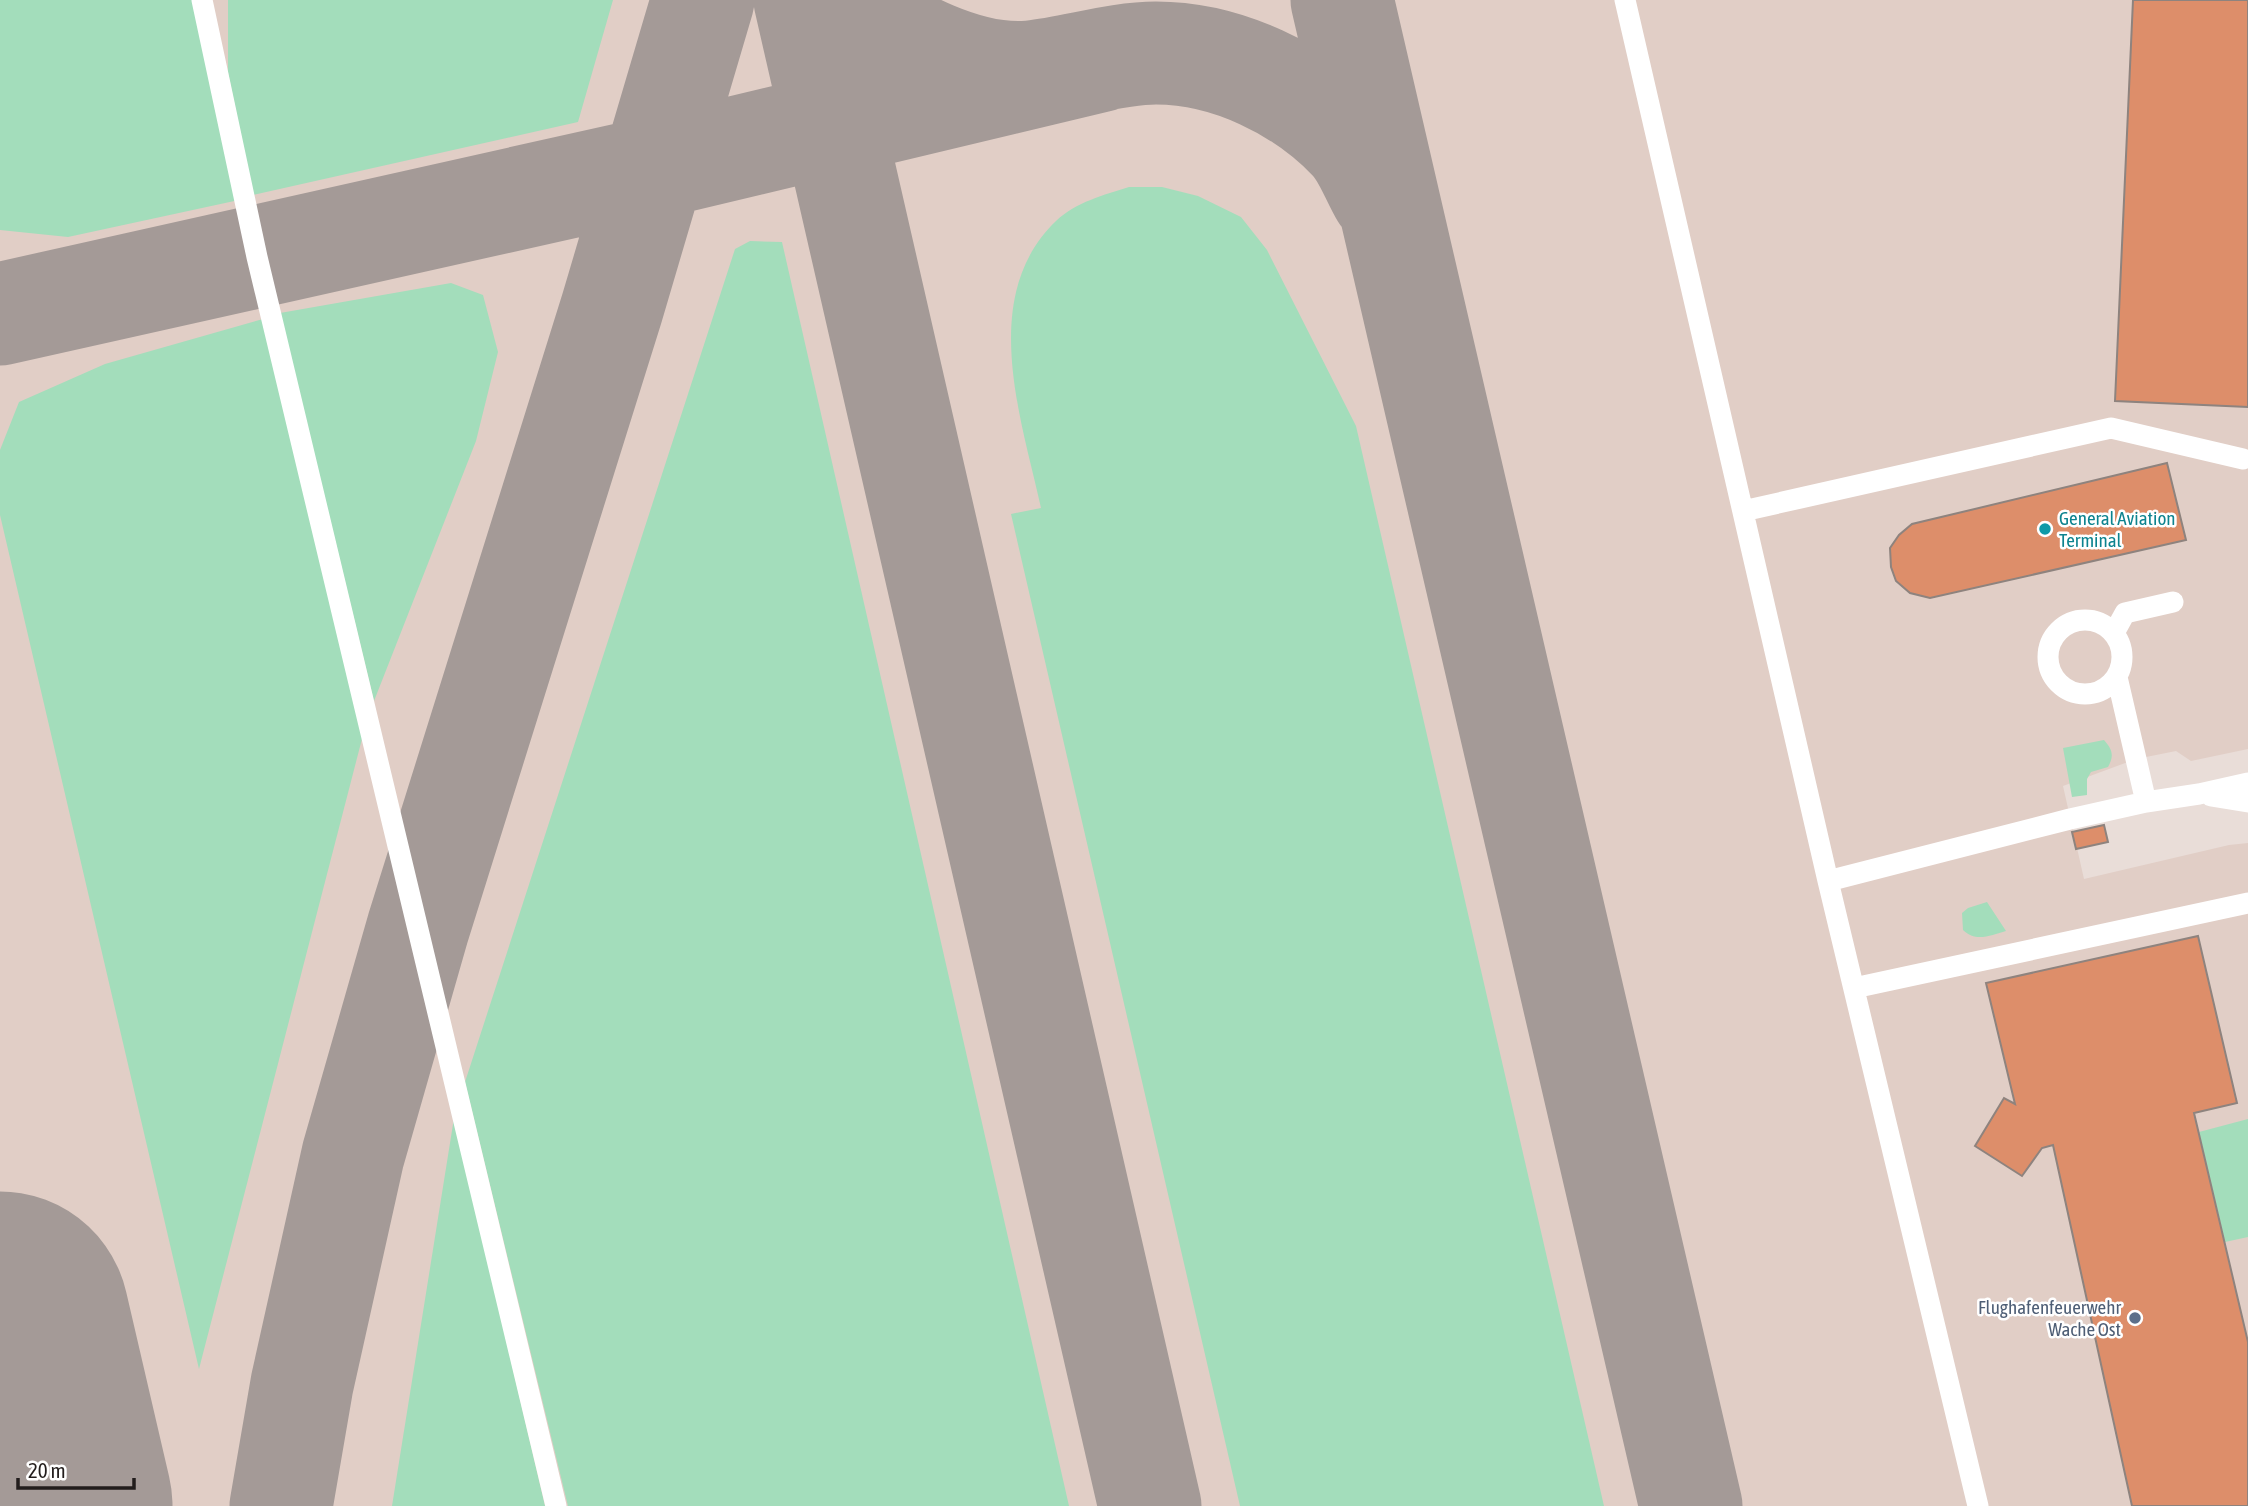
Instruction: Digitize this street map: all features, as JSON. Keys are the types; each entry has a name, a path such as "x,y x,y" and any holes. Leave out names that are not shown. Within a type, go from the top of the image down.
{"lane":[{"path":"202,0 260,270 556,1506"},
{"path":"1625,0 1828,881 1978,1506"},
{"path":"1743,511 2111,428 2243,459"},
{"path":"2114,634 2125,613 2173,602"},
{"path":"2092,620 2104,625 2114,634 2123,655 2117,677 2110,686 2100,692 2078,695 2058,684 2048,664 2051,642 2056,632 2067,624 2092,620"},
{"path":"2117,677 2146,802"},
{"path":"1828,881 2146,802 2248,783"},
{"path":"2199,794 2248,802"},
{"path":"1854,988 2248,903"}],"shaded area":[{"path":"0,0 2248,0 2248,749 2191,761 2176,751 2136,759 2063,786 2084,879 2229,845 2248,843 2248,1506 0,1506"}],"green space":[{"path":"0,0 192,0 239,200 68,237 0,230"},
{"path":"228,0 613,0 578,122 253,195 228,72"},
{"path":"1129,187 1162,187 1198,196 1241,217 1267,250 1356,426 1604,1506 1240,1506 1011,514 1041,508 1016,397 1012,321 1018,285 1032,251 1056,221 1081,204"},
{"path":"750,241 782,242 1069,1506 568,1506 465,1082 735,249"},
{"path":"451,283 483,295 498,352 476,441 374,701 280,313"},
{"path":"263,319 363,735 199,1369 0,515 0,450 19,402 105,364"},
{"path":"2104,740 2112,753 2108,767 2091,772 2087,779 2087,795 2072,797 2063,748"},
{"path":"1987,902 2006,931 1984,937 1968,934 1963,930 1962,913 1968,908"},
{"path":"454,1118 545,1506 392,1506"},
{"path":"2248,1119 2248,1237 2225,1242 2199,1132"}],"building":[{"path":"2133,0 2248,0 2248,407 2115,401"},
{"name":"General Aviation Terminal","path":"2167,463 2186,540 1930,598 1910,593 1896,581 1891,567 1890,548 1899,535 1912,524"},
{"path":"2104,825 2108,842 2076,849 2072,832"},
{"path":"2198,936 2237,1103 2194,1113 2248,1342 2248,1506 2132,1506 2053,1145 2042,1148 2022,1176 1975,1146 2004,1098 2015,1104 1986,983"}],"taxiway":[{"path":"281,1506 302,1384 353,1155 418,928 612,308 703,0"},
{"path":"805,0 1150,1506"},
{"path":"852,0 869,15 911,42 934,53 983,69 1030,72 1125,55 1156,53 1209,59 1236,67 1286,90 1331,122 1359,152 1382,195"},
{"path":"1342,0 1691,1506"},
{"path":"0,314 626,174 1099,61"}],"runway":[{"path":"0,1321 43,1506"}],"place":[{"name":"General Aviation Terminal","path":"2045,529"},
{"name":"Flughafenfeuerwehr Wache Ost","path":"2135,1318"}]}
